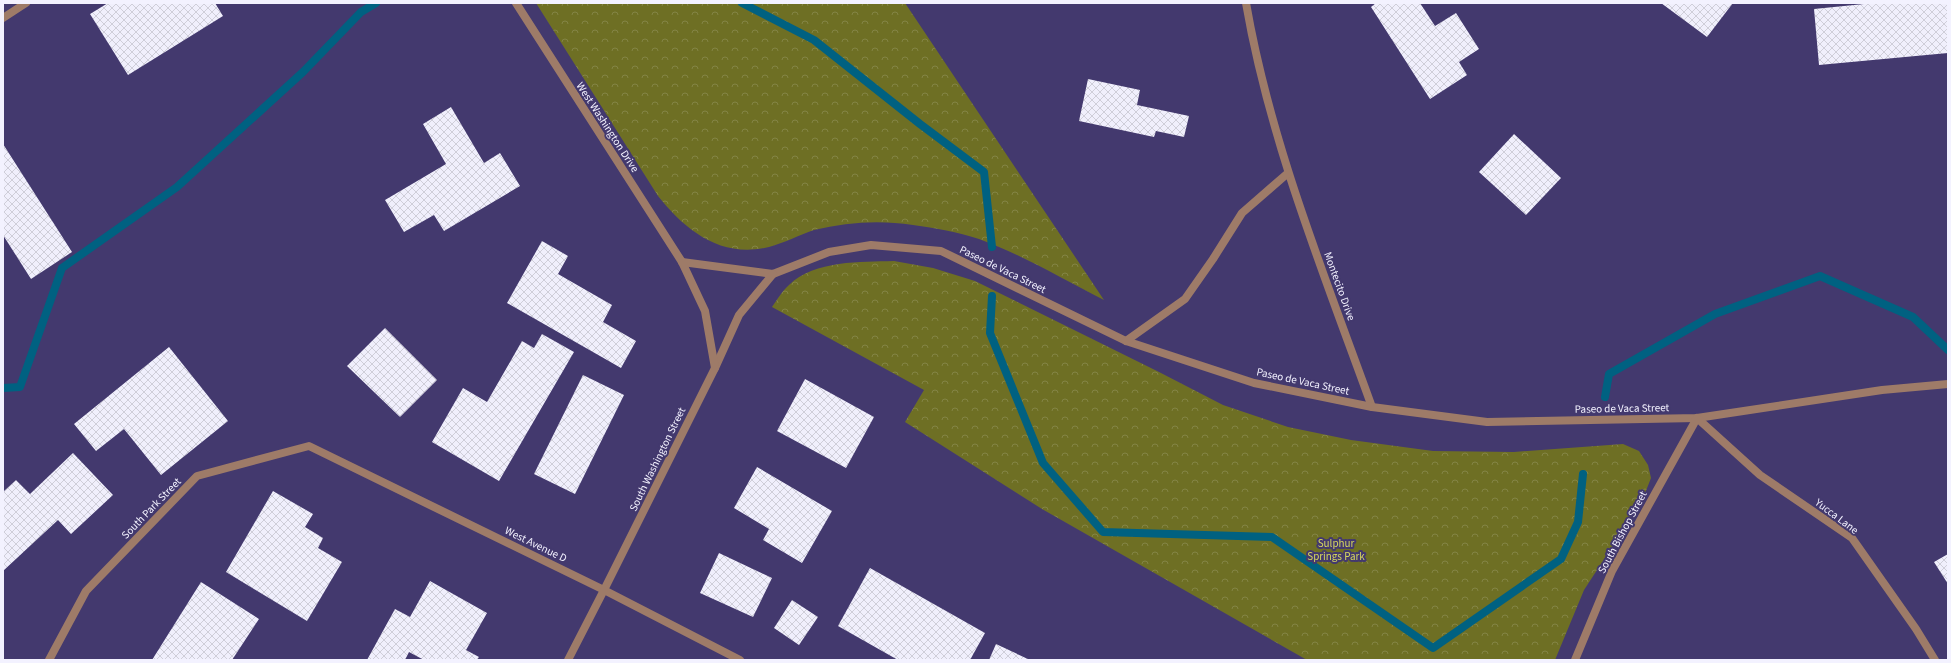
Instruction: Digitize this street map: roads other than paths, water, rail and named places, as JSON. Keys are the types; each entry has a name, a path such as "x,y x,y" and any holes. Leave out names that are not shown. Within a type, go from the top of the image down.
{"street":[{"path":"3,18 26,3"},
{"name":"West Washington Drive","path":"516,3 682,262"},
{"name":"Montecito Drive","path":"1246,3 1254,50 1288,172 1372,407"},
{"path":"1126,340 1185,299 1213,259 1242,213 1288,172"},
{"name":"Paseo de Vaca Street","path":"682,262 773,274 829,252 872,245 941,251 1126,340 1254,383 1372,407 1487,422 1697,418 1882,390 1948,384"},
{"path":"682,262 705,311 715,368"},
{"name":"South Washington Street","path":"568,660 715,368 739,315 773,274"},
{"name":"South Bishop Street","path":"1575,660 1612,571 1697,418"},
{"name":"Yucca Lane","path":"1697,418 1760,475 1852,538 1916,629 1935,660"},
{"name":"South Park Street","path":"49,660 86,591 197,476 308,446 321,451"},
{"name":"West Avenue D","path":"321,451 604,590 740,660"}],"waterway":[{"path":"3,388 20,387 62,268 177,187 303,72 361,12 376,3"},
{"path":"742,3 814,40 920,124 984,172 992,247"},
{"path":"1605,397 1609,374 1715,314 1820,276 1913,317 1948,350"},
{"path":"992,296 990,333 1043,463 1103,532 1272,537 1433,648 1561,559 1578,522 1583,474"}],"park label":[{"name":"Sulphur Springs Park","path":"1336,549"}]}
